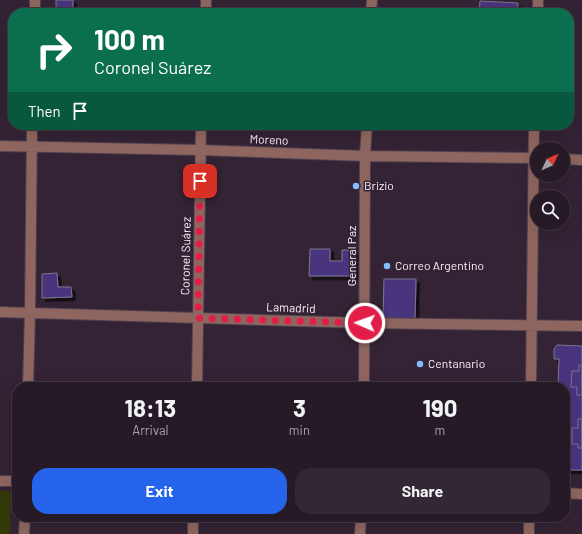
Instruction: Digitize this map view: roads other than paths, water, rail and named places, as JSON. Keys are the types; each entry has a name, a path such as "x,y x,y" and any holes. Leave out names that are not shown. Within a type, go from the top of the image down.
{"street":[{"path":"28,382 32,130"},
{"name":"Coronel Suárez","path":"197,382 201,130"},
{"name":"General Paz","path":"364,382 365,156 367,130"},
{"path":"534,130 535,142"},
{"name":"Moreno","path":"0,146 200,150 365,156 530,158"},
{"path":"570,159 582,160"},
{"path":"531,382 535,182"},
{"name":"Lamadrid","path":"0,312 365,323 582,326"},
{"path":"0,481 12,481"},
{"path":"570,494 582,494"},
{"path":"24,534 25,522"},
{"path":"192,534 193,522"},
{"path":"360,534 361,522"},
{"path":"529,522 529,534"}],"place":[{"name":"Brizio","path":"356,186"},
{"name":"Correo Argentino","path":"387,266"},
{"name":"Centanario","path":"420,364"}]}
